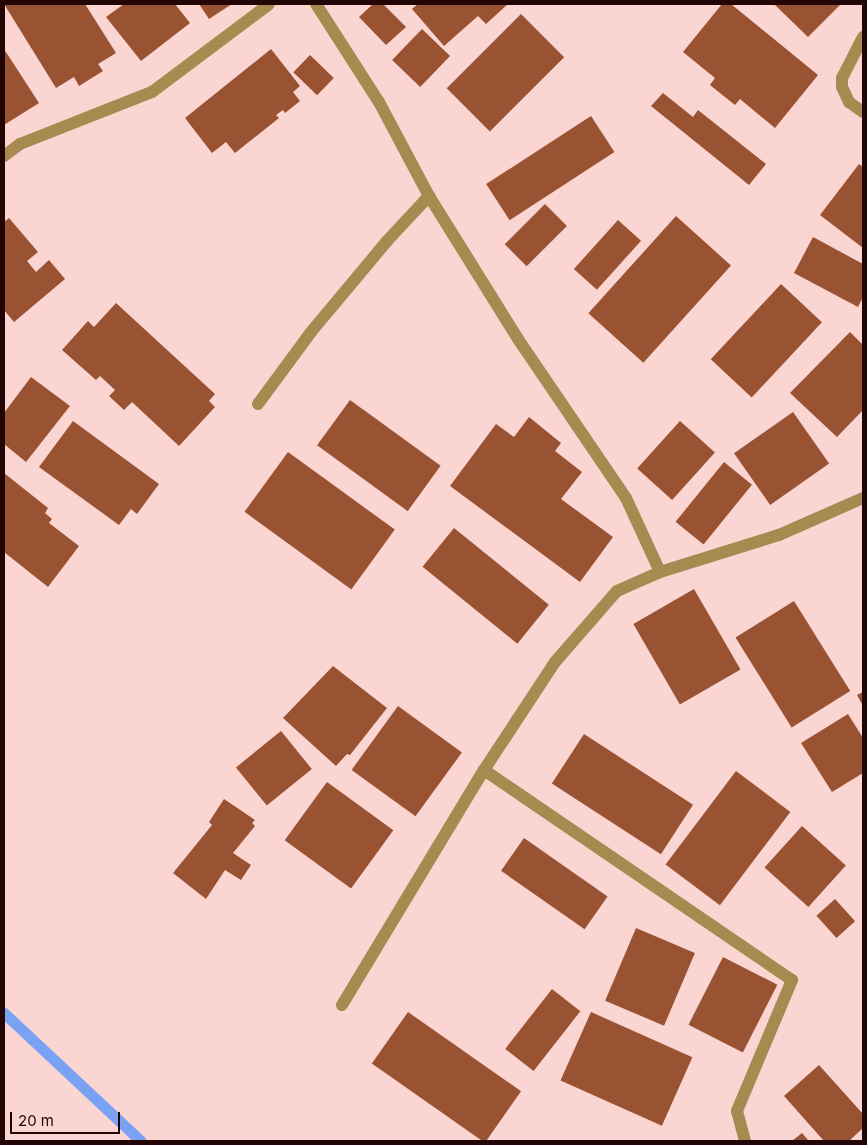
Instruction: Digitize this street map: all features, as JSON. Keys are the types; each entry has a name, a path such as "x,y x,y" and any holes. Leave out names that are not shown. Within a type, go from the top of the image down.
{"street":[{"path":"4,156 20,144 152,92 269,4"},
{"path":"316,4 379,102 429,196 518,340 626,498 660,572"},
{"path":"863,38 842,78 842,87 849,102 863,112"},
{"path":"258,404 311,332 387,241 429,196"},
{"path":"342,1005 484,770 555,662 617,591 660,572 779,535 863,498"},
{"path":"484,770 792,980 737,1110 745,1141"}],"building":[{"path":"4,4 85,4 116,53 98,64 103,71 79,86 74,77 56,88"},
{"path":"124,4 175,4 190,23 141,61 106,17"},
{"path":"199,4 232,4 209,19"},
{"path":"373,4 383,4 406,27 386,45 359,17"},
{"path":"418,4 508,4 486,24 478,16 444,46 412,9"},
{"path":"722,4 731,4 818,75 775,128 740,99 735,105 710,85 715,78 683,52"},
{"path":"774,4 841,4 808,37"},
{"path":"521,14 564,57 490,131 447,88"},
{"path":"422,29 450,56 420,87 392,60"},
{"path":"4,49 39,103 4,125"},
{"path":"271,49 300,86 293,92 300,101 285,113 283,110 276,115 279,118 235,153 226,142 212,153 185,118"},
{"path":"310,55 334,78 317,95 293,72"},
{"path":"663,93 693,117 698,110 766,164 749,185 651,106"},
{"path":"591,116 614,152 510,220 486,184"},
{"path":"859,164 863,167 863,248 820,215"},
{"path":"545,204 567,226 527,266 505,244"},
{"path":"676,216 731,266 643,363 588,313"},
{"path":"9,218 38,252 27,261 36,272 49,260 65,279 14,322 4,310 4,222"},
{"path":"618,220 641,241 597,290 574,269"},
{"path":"813,237 863,264 863,297 858,307 794,273"},
{"path":"781,284 822,322 752,398 711,359"},
{"path":"116,303 215,394 209,401 215,407 179,446 132,402 124,410 109,396 115,390 100,376 96,380 62,350 88,321 94,327"},
{"path":"850,332 863,345 863,410 837,437 790,393"},
{"path":"31,377 70,406 26,462 4,444 4,413"},
{"path":"350,400 441,466 408,511 317,445"},
{"path":"793,412 829,464 770,505 734,453"},
{"path":"529,417 561,443 555,451 582,472 561,499 613,537 580,582 450,486 496,424 514,437"},
{"path":"73,421 159,484 137,514 131,509 119,525 39,467"},
{"path":"680,421 715,452 672,500 637,469"},
{"path":"288,452 395,530 351,589 245,512"},
{"path":"724,462 752,485 704,544 676,522"},
{"path":"4,473 48,508 45,513 52,519 49,523 79,546 48,587 4,552"},
{"path":"454,528 549,605 517,644 423,567"},
{"path":"694,589 740,670 680,705 633,624"},
{"path":"794,601 850,691 792,727 735,638"},
{"path":"333,666 387,708 350,755 347,754 336,766 283,718"},
{"path":"863,692 863,706 857,695"},
{"path":"398,706 462,752 415,816 352,770"},
{"path":"848,714 863,738 863,773 832,792 801,743"},
{"path":"281,731 312,769 267,806 236,768"},
{"path":"584,734 693,805 661,854 552,783"},
{"path":"736,771 790,812 720,905 666,864"},
{"path":"327,782 393,830 351,888 285,840"},
{"path":"224,799 255,820 252,823 255,826 233,853 251,865 241,880 225,870 206,899 173,873 212,825 209,822"},
{"path":"802,826 846,865 808,907 765,868"},
{"path":"524,838 608,897 585,929 501,871"},
{"path":"835,899 855,921 836,938 816,916"},
{"path":"636,928 695,953 664,1026 605,1001"},
{"path":"723,957 777,985 743,1052 688,1025"},
{"path":"552,989 580,1011 534,1071 505,1049"},
{"path":"408,1012 521,1091 486,1141 482,1141 372,1064"},
{"path":"591,1012 692,1057 662,1126 560,1081"},
{"path":"819,1065 863,1114 863,1128 849,1141 824,1141 784,1096"},
{"path":"802,1133 809,1141 792,1141"}],"waterway":[{"path":"4,1013 141,1141"}]}
